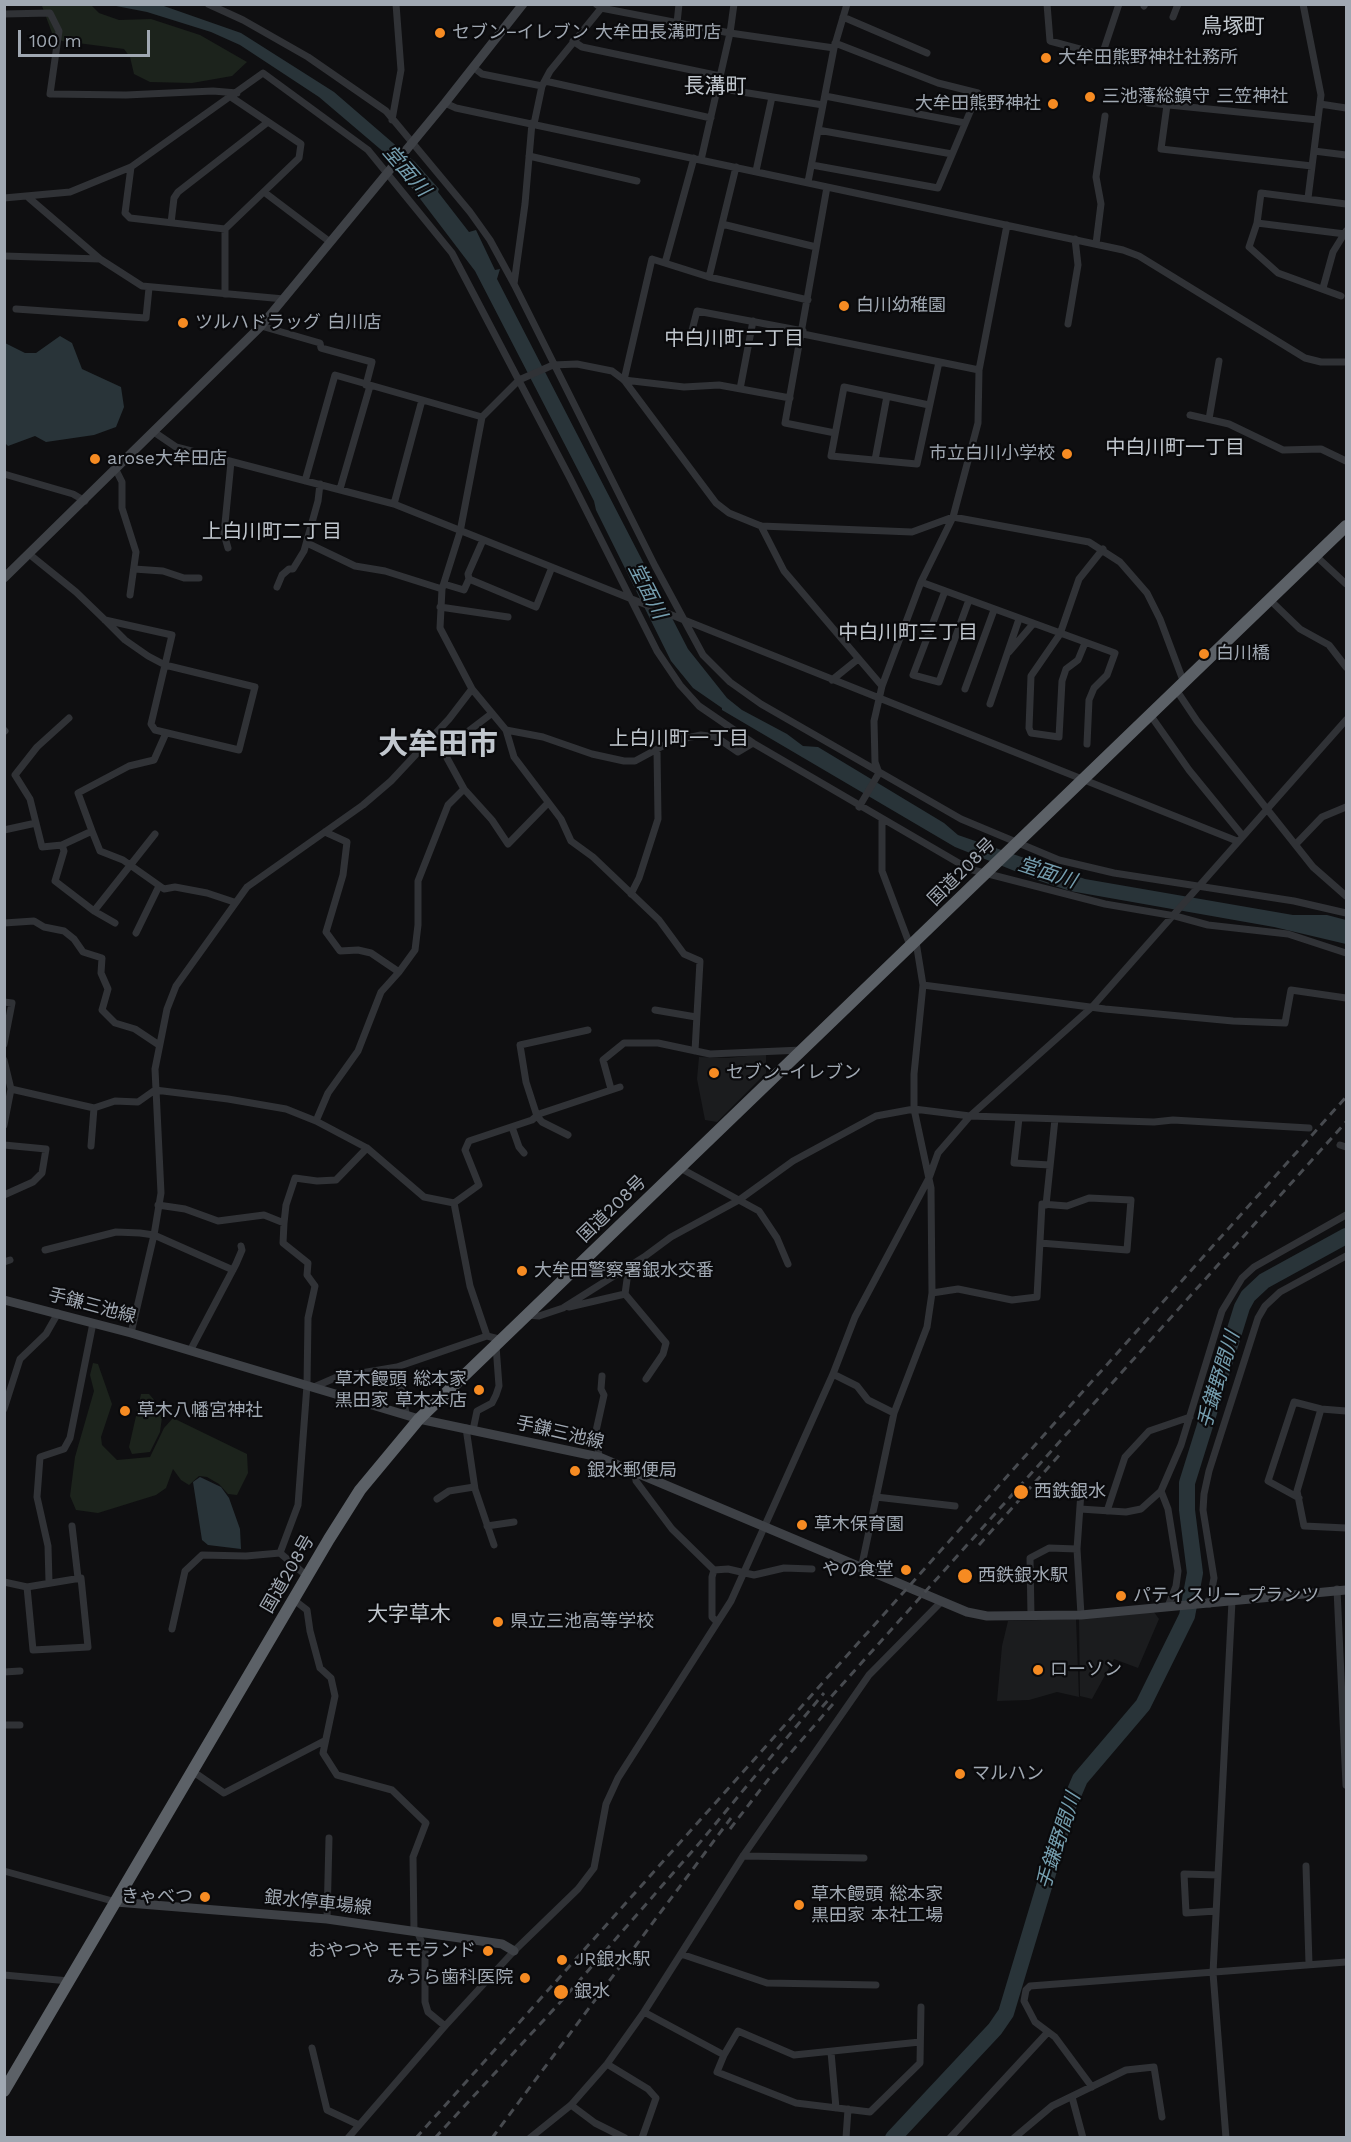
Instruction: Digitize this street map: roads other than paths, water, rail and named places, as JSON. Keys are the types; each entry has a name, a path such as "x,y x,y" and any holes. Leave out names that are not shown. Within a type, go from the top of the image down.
{"highway":[{"name":"国道208号","path":"4,2091 360,1490 419,1419 1347,526"}],"main road":[{"path":"4,578 261,326 445,103 523,4"},
{"name":"手鎌三池線","path":"4,1300 131,1332 406,1413 419,1419 599,1457 941,1602 987,1616 1081,1615 1342,1589"},
{"name":"銀水停車場線","path":"116,1902 327,1919 502,1944 514,1951"}],"street":[{"path":"208,4 243,20 308,57 386,111 410,143 470,212 490,240 514,284 682,620 703,655 736,687 961,819 1059,860 1114,873 1294,901 1347,913"},
{"path":"392,120 401,70 396,4"},
{"path":"677,23 679,4"},
{"path":"665,263 711,118 730,33 734,4"},
{"path":"808,182 835,46 847,4"},
{"path":"1047,4 1050,41 1102,55 1119,4"},
{"path":"1173,17 1178,4"},
{"path":"1303,4 1322,95 1308,198"},
{"path":"514,284 533,124 543,84 601,6 730,33 858,50 927,79 978,93 938,188 812,165"},
{"path":"4,14 50,13 59,31 50,94 126,95 213,91 234,95 267,122 301,144 299,158 225,230 225,294"},
{"path":"843,16 927,53"},
{"path":"573,41 582,47 720,76"},
{"path":"473,67 482,74 711,118"},
{"path":"4,198 29,198 70,192 131,167 262,73 368,150 452,253 521,378 657,651 680,685 699,706 753,743 858,807 969,869 1105,904 1175,916 1208,925 1288,934 1347,953"},
{"path":"717,88 823,105"},
{"path":"825,96 965,123"},
{"path":"756,171 772,97"},
{"path":"445,103 456,108 1096,244 1139,256 1305,358 1321,362 1347,362"},
{"path":"1149,103 1318,120"},
{"path":"1320,104 1347,108"},
{"path":"1167,105 1161,149 1312,166"},
{"path":"1096,244 1101,204 1096,177 1105,116"},
{"path":"171,223 174,198 178,192 267,122"},
{"path":"818,130 952,154"},
{"path":"1314,151 1347,155"},
{"path":"529,156 637,181"},
{"path":"131,167 125,213 130,218 225,230"},
{"path":"709,277 736,167"},
{"path":"827,187 785,423 835,433"},
{"path":"264,192 330,242"},
{"path":"1341,296 1278,273 1249,247 1257,223 1261,193 1347,204"},
{"path":"29,198 100,259 129,280 149,288 284,299"},
{"path":"1257,223 1346,232 1333,252 1323,288"},
{"path":"722,224 816,247"},
{"path":"879,772 875,762 874,721 882,686 921,582 953,517 978,423 979,370 1007,225"},
{"path":"1068,324 1078,265 1075,240"},
{"path":"4,256 100,259"},
{"path":"624,380 652,259 709,277 808,300"},
{"path":"16,309 146,318 149,288"},
{"path":"689,342 697,311 979,370"},
{"path":"740,389 753,321"},
{"path":"261,326 320,343 321,348 372,362 368,386 340,489"},
{"path":"1209,419 1219,361"},
{"path":"930,405 844,387 831,456 917,464 930,405 939,362"},
{"path":"695,1051 700,961 684,954 659,920 593,857 571,841 561,819 514,757 506,730 472,689 444,639 440,607 443,587 460,532 482,417 521,378 553,365 598,366 612,371 624,380 716,503 729,513 761,526 912,532 953,517 1089,542 1103,549 1133,573 1147,593 1161,619 1180,687 1197,721 1313,867 1347,896"},
{"path":"305,481 334,375 482,417"},
{"path":"624,380 684,387 719,385 790,398"},
{"path":"874,460 887,396"},
{"path":"394,504 422,400"},
{"path":"1190,415 1229,424 1283,450 1321,449 1344,458"},
{"path":"154,432 176,447 394,504 1083,781 1239,838"},
{"path":"228,548 224,534 231,462"},
{"path":"116,470 122,482 122,508 136,552 130,595"},
{"path":"4,474 73,494 85,501"},
{"path":"277,587 282,575 289,569 293,569 307,543 320,484"},
{"path":"761,526 784,571 882,686"},
{"path":"307,543 355,566 464,590 469,579 468,574 483,540"},
{"path":"1085,643 1078,660 1066,669 1062,681 1059,737 1031,733 1029,728 1031,676 1060,634 1079,579 1103,549"},
{"path":"29,554 125,640 165,665 255,687 239,750 155,730 151,724 165,665 172,634 105,620"},
{"path":"1316,556 1347,584"},
{"path":"469,579 536,607 552,567"},
{"path":"134,569 199,578"},
{"path":"921,582 1115,653 1107,675 1094,688 1089,700 1087,744"},
{"path":"945,591 913,675 939,682 969,600"},
{"path":"1270,600 1300,629 1329,645 1347,667"},
{"path":"440,607 508,617"},
{"path":"965,689 994,609"},
{"path":"990,704 1019,619"},
{"path":"1007,654 1033,624"},
{"path":"832,680 858,659"},
{"path":"131,1332 154,1235 161,1193 155,1069 166,1009 176,986 246,887 391,782 449,719 472,689"},
{"path":"491,714 449,746 446,752 464,789 492,820 508,844 548,804"},
{"path":"1151,716 1239,838"},
{"path":"69,718 37,747 15,775 30,799 42,847 62,845 92,831"},
{"path":"348,2138 445,2026 514,1951 578,1889 594,1868 606,1804 618,1778 717,1622 745,1572 834,1374 868,1290 928,1178 938,1153 970,1116 1092,1007 1175,916 1239,838 1347,720"},
{"path":"506,730 543,737 592,754 624,761 635,760 672,741 701,735 716,737 738,752 753,743"},
{"path":"166,733 154,760 129,766 78,793 100,851 130,865 164,889 175,887 207,893 234,902"},
{"path":"631,894 639,878 658,819 657,750"},
{"path":"858,807 879,772"},
{"path":"316,1121 328,1093 358,1051 381,992 415,950 418,925 418,881 448,805 464,789"},
{"path":"1296,844 1322,817 1347,807"},
{"path":"861,1569 894,1413 927,1326 932,1293 928,1178 914,1109 914,1074 923,985 913,945 882,871 882,821"},
{"path":"4,830 36,823"},
{"path":"325,832 347,842 344,874 326,932 340,951 358,950 371,953 399,972"},
{"path":"94,911 155,834"},
{"path":"62,845 64,851 55,881 94,911 116,923"},
{"path":"136,933 159,886"},
{"path":"4,923 34,921 44,927 63,931 74,939 83,952 102,958 101,973 108,989 102,1010 115,1023 135,1029 159,1044"},
{"path":"923,985 1092,1007 1233,1021 1285,1023 1291,990 1347,998"},
{"path":"4,1002 12,1003 4,1044"},
{"path":"655,1010 696,1017"},
{"path":"568,1135 542,1122 537,1116 526,1082 520,1045 588,1030"},
{"path":"611,1089 603,1060 618,1046 624,1044 658,1043 695,1051 728,1054 805,1050"},
{"path":"4,1060 11,1089 6,1103 4,1125"},
{"path":"11,1089 94,1108 115,1101 138,1102 155,1090 228,1098 286,1109 316,1121 367,1148 423,1197 454,1203 479,1185 466,1146 469,1142 620,1087"},
{"path":"91,1146 94,1108"},
{"path":"563,1308 671,1237 739,1200 793,1161 876,1116 914,1109 970,1116 1154,1122 1173,1120 1309,1128"},
{"path":"1019,1118 1014,1163 1050,1164"},
{"path":"1046,1205 1054,1119"},
{"path":"512,1127 519,1147 524,1153"},
{"path":"4,1145 46,1149 42,1173 33,1182 4,1195"},
{"path":"280,1553 298,1505 311,1386 308,1318 315,1286 308,1275 308,1263 283,1243 286,1205 295,1178 317,1181 336,1180 367,1148"},
{"path":"680,1168 759,1211 769,1224 788,1264"},
{"path":"932,1293 958,1289 1012,1300 1037,1297 1042,1204 1067,1206 1089,1198 1131,1200 1127,1250 1040,1243"},
{"path":"454,1203 470,1286 487,1336 499,1343 496,1395 492,1403 477,1412 469,1429 474,1487 494,1545"},
{"path":"159,1205 185,1209 218,1221 264,1215 284,1223"},
{"path":"1080,1509 1126,1512 1141,1509 1161,1491 1190,1417 1222,1311 1242,1278 1254,1267 1347,1215"},
{"path":"45,1250 116,1232 154,1235 233,1270"},
{"path":"190,1351 233,1270 242,1250 241,1246"},
{"path":"1209,1604 1214,1578 1203,1510 1204,1494 1209,1471 1258,1317 1265,1306 1280,1292 1347,1256"},
{"path":"629,1265 625,1294 666,1343 663,1354 646,1379"},
{"path":"527,1315 539,1316 563,1308 625,1294"},
{"path":"4,1409 21,1359 46,1334 58,1313"},
{"path":"49,1582 48,1546 38,1497 40,1457 64,1449 70,1438 93,1323"},
{"path":"311,1386 337,1377 397,1367 487,1336"},
{"path":"397,1367 406,1413"},
{"path":"834,1374 856,1386 868,1400 894,1413"},
{"path":"599,1457 597,1431 604,1395 601,1389 602,1376"},
{"path":"1299,1498 1268,1482 1294,1402 1321,1409 1347,1411"},
{"path":"1321,1409 1297,1491 1304,1526 1347,1528"},
{"path":"1107,1511 1125,1457 1149,1431 1190,1417"},
{"path":"635,1471 636,1481 672,1529 714,1570 728,1569 754,1575 784,1568 812,1569"},
{"path":"437,1499 449,1491 474,1487"},
{"path":"1161,1491 1168,1509 1178,1571 1176,1586 1168,1606"},
{"path":"1081,1615 1077,1549 1082,1492"},
{"path":"876,1497 955,1506"},
{"path":"487,1526 514,1522"},
{"path":"27,1587 33,1650 88,1647 81,1578 78,1578 72,1526"},
{"path":"1031,1616 1030,1558 1049,1548 1077,1549"},
{"path":"172,1629 185,1570 202,1555 246,1556 280,1553 308,1577"},
{"path":"714,1570 712,1617 717,1622"},
{"path":"4,1582 27,1587 78,1578"},
{"path":"1342,1589 1347,1785"},
{"path":"294,1600 307,1610 320,1668 331,1678 335,1696 322,1753 337,1775 392,1791 426,1823 413,1857 415,1931 424,1950 425,2002 428,2012 445,2026"},
{"path":"1226,2138 1213,1973 1232,1601"},
{"path":"530,2138 571,2105 607,2064 644,2012 743,1856 869,1676 941,1602"},
{"path":"4,1672 20,1671"},
{"path":"4,1725 20,1725"},
{"path":"191,1774 198,1775 224,1793 324,1741"},
{"path":"327,1919 329,1838"},
{"path":"743,1856 864,1858"},
{"path":"1306,1866 1310,1964"},
{"path":"4,1871 116,1902"},
{"path":"1216,1911 1186,1913 1184,1874 1218,1875"},
{"path":"681,1954 767,1983 876,1985"},
{"path":"1092,2087 1048,2032 1035,2022 1024,2001 1026,1990 1030,1986 1347,1962"},
{"path":"4,1975 69,1981"},
{"path":"920,2042 795,2055 738,2031 717,2072 796,2103 870,2112 920,2063 921,2007"},
{"path":"644,2012 724,2055"},
{"path":"950,2138 1048,2032"},
{"path":"312,2048 327,2110 359,2125"},
{"path":"831,2052 836,2108"},
{"path":"607,2064 648,2089 656,2098 642,2138"},
{"path":"1014,2138 1052,2106 1126,2070 1154,2067 1162,2117"},
{"path":"1072,2097 1083,2138"},
{"path":"571,2105 615,2136 625,2138"},
{"path":"846,2138 848,2109"}],"water":[{"name":"堂面川","path":"111,5 161,5 241,33 334,92 415,162 439,189 438,192 469,232 476,230 495,270 500,269 497,279 688,649 727,698 742,710 787,734 803,746 818,747 944,823 958,835 1085,879 1293,915 1327,915 1346,920 1346,944 1274,927 1070,891 1037,880 955,847 722,710 693,688 671,661 596,510 594,501 475,271 386,154 319,97 240,45 211,32 147,12"},
{"path":"60,336 72,343 82,369 121,387 124,407 116,427 94,435 46,442 35,436 8,446 4,442 5,343 25,353 36,353"},
{"path":"200,1477 221,1487 229,1498 240,1529 241,1549 208,1545 202,1540 193,1482"}],"waterway":[{"name":"手鎌野間川","path":"893,2138 995,2029 1006,2013 1068,1807 1080,1779 1143,1705 1187,1616 1195,1573 1187,1510 1187,1483 1242,1307 1248,1296 1264,1281 1346,1236"}],"railway":[{"path":"416,2138 1346,1097"},
{"path":"822,1707 1346,1122"},
{"path":"979,1545 1063,1451"},
{"path":"435,2138 566,1996 702,1840 824,1693"},
{"path":"730,1829 774,1772 833,1704"},
{"path":"492,2138 731,1818"}],"place":[{"name":"セブン−イレブン 大牟田長溝町店","path":"440,33"},
{"name":"大牟田熊野神社社務所","path":"1046,58"},
{"name":"三池藩総鎮守 三笠神社","path":"1090,97"},
{"name":"大牟田熊野神社","path":"1053,104"},
{"name":"白川幼稚園","path":"844,306"},
{"name":"ツルハドラッグ 白川店","path":"183,323"},
{"name":"市立白川小学校","path":"1067,454"},
{"name":"arose大牟田店","path":"95,459"},
{"name":"白川橋","path":"1204,654"},
{"name":"セブン-イレブン","path":"714,1073"},
{"name":"大牟田警察署銀水交番","path":"522,1271"},
{"name":"草木饅頭 総本家 黒田家 草木本店","path":"479,1390"},
{"name":"草木八幡宮神社","path":"125,1411"},
{"name":"銀水郵便局","path":"575,1471"},
{"name":"西鉄銀水","path":"1021,1492"},
{"name":"草木保育園","path":"802,1525"},
{"name":"やの食堂","path":"906,1570"},
{"name":"西鉄銀水駅","path":"965,1576"},
{"name":"パティスリー プランツ","path":"1121,1596"},
{"name":"県立三池高等学校","path":"498,1622"},
{"name":"ローソン","path":"1038,1670"},
{"name":"マルハン","path":"960,1774"},
{"name":"きゃべつ","path":"205,1897"},
{"name":"草木饅頭 総本家 黒田家 本社工場","path":"799,1905"},
{"name":"おやつや モモランド","path":"488,1951"},
{"name":"JR銀水駅","path":"562,1960"},
{"name":"みうら歯科医院","path":"525,1978"},
{"name":"銀水","path":"561,1992"}],"district":[{"name":"鳥塚町","path":"1233,27"},
{"name":"長溝町","path":"715,87"},
{"name":"中白川町二丁目","path":"734,339"},
{"name":"中白川町一丁目","path":"1175,448"},
{"name":"上白川町二丁目","path":"272,532"},
{"name":"中白川町三丁目","path":"908,633"},
{"name":"上白川町一丁目","path":"679,739"},
{"name":"大牟田市","path":"438,745"},
{"name":"大字草木","path":"409,1615"}]}
